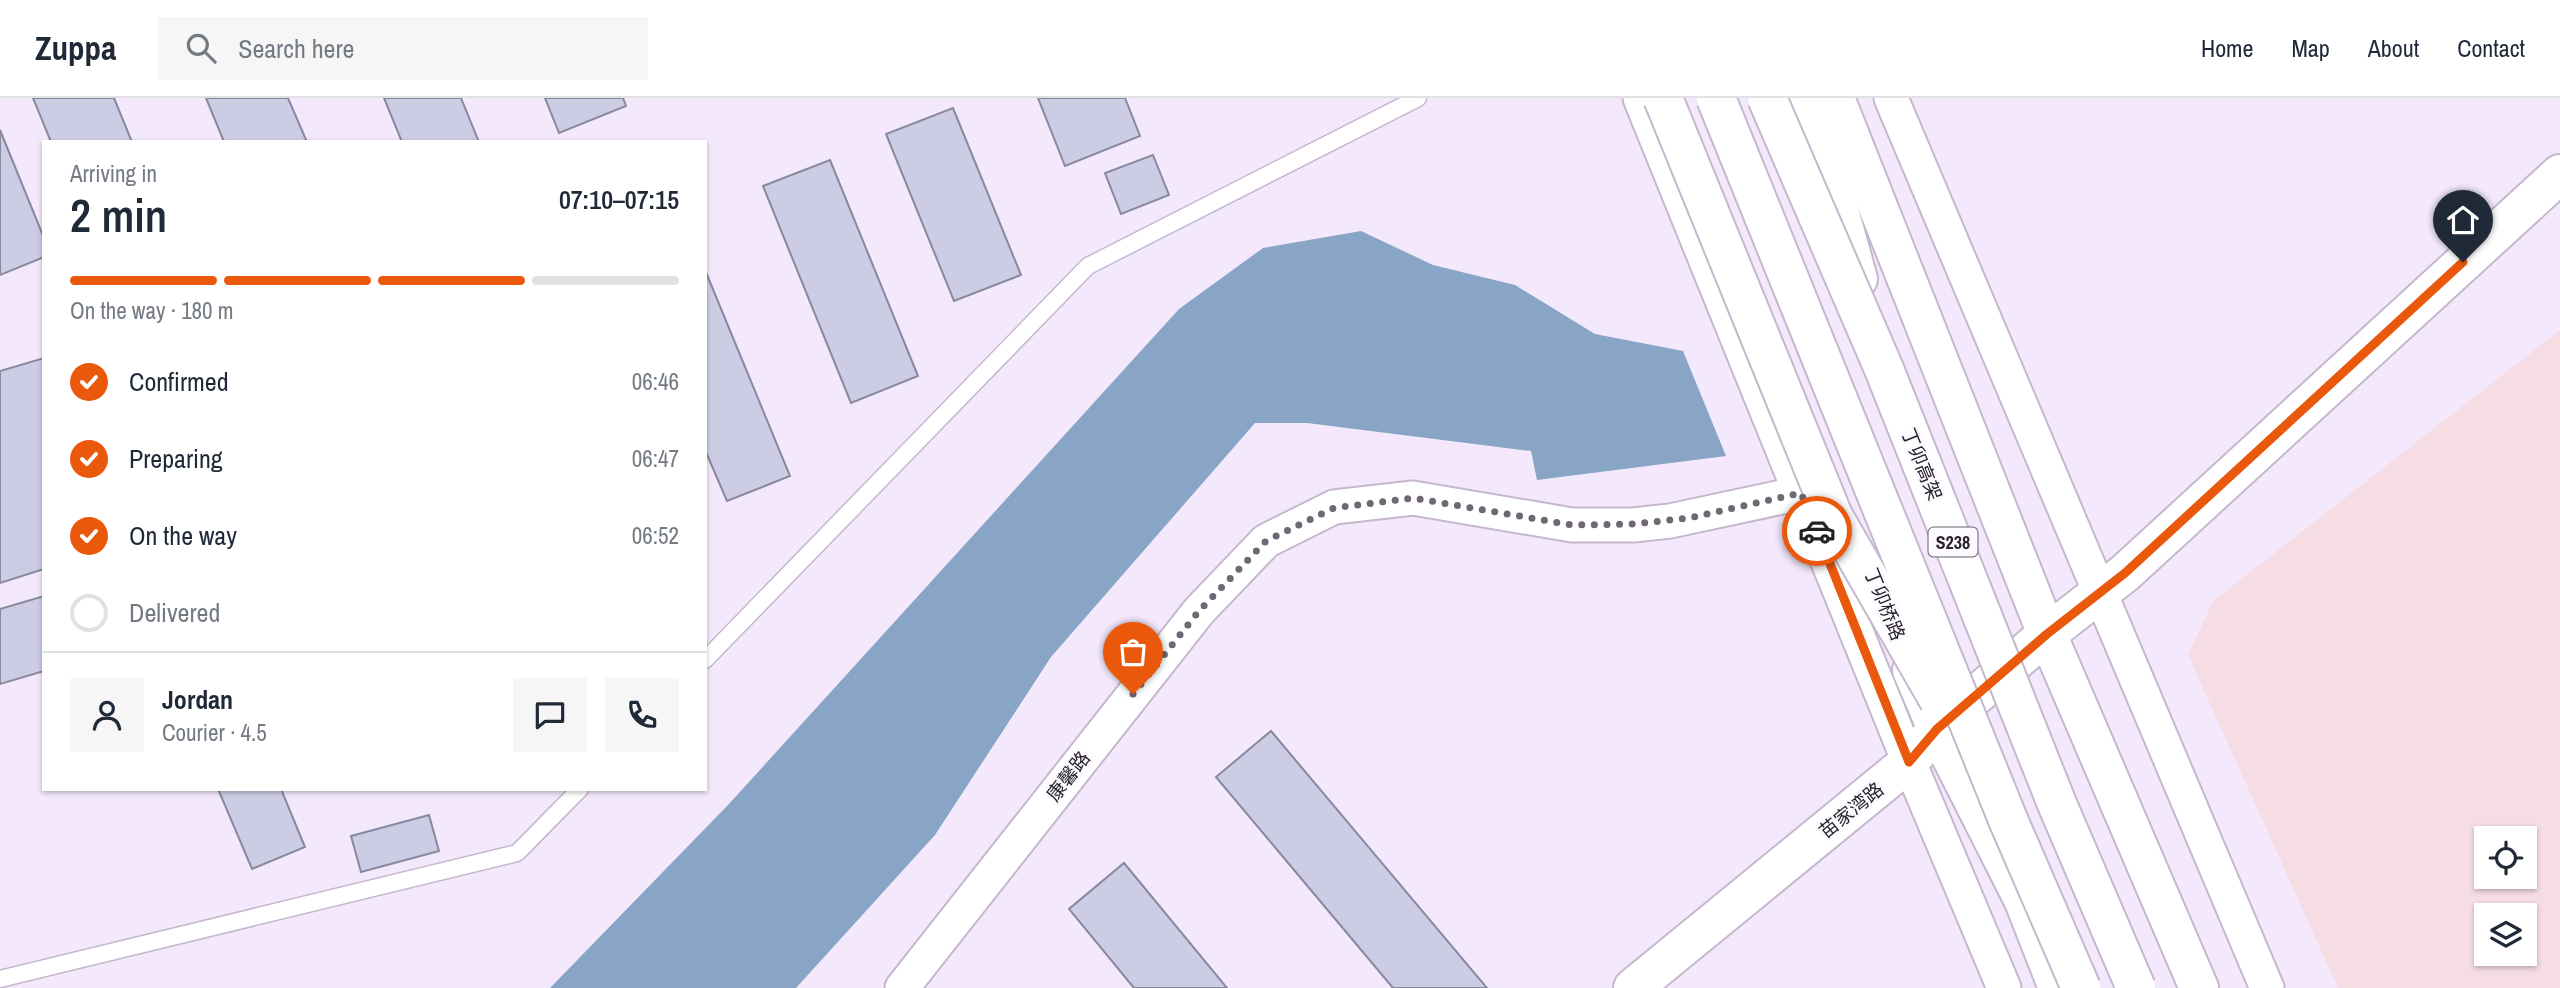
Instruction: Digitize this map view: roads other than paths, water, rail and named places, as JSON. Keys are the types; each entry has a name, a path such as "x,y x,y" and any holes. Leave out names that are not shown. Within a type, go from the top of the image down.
{"main road":[{"path":"1664,98 1833,516 2010,822"},
{"name":"丁卯桥路","path":"1677,98 1937,729 2024,901 2058,988"},
{"name":"S238","path":"1716,98 2010,822 2081,988"},
{"name":"丁卯高架","path":"1767,98 1884,369 2057,804 2136,988"},
{"path":"1808,98 1884,369"},
{"name":"S238","path":"1835,98 2047,634 2199,988"},
{"name":"苗家湾路","path":"1633,988 1909,762 1937,729 2047,634 2101,593 2560,174"}],"street":[{"path":"1640,98 1909,762 2004,988"},
{"path":"1891,98 2267,988"},
{"name":"康馨路","path":"902,988 1191,622 1266,541 1334,508 1413,498 1572,525 1621,525 1670,521 1801,493"}],"lane":[{"path":"707,658 1088,266 1418,98"},
{"path":"0,979 517,853 578,791"}],"water":[{"path":"1361,231 1433,265 1515,285 1595,334 1683,351 1726,456 1537,480 1531,451 1307,423 1255,423 1051,657 935,835 796,988 550,988 728,805 1179,309 1263,248"}]}
